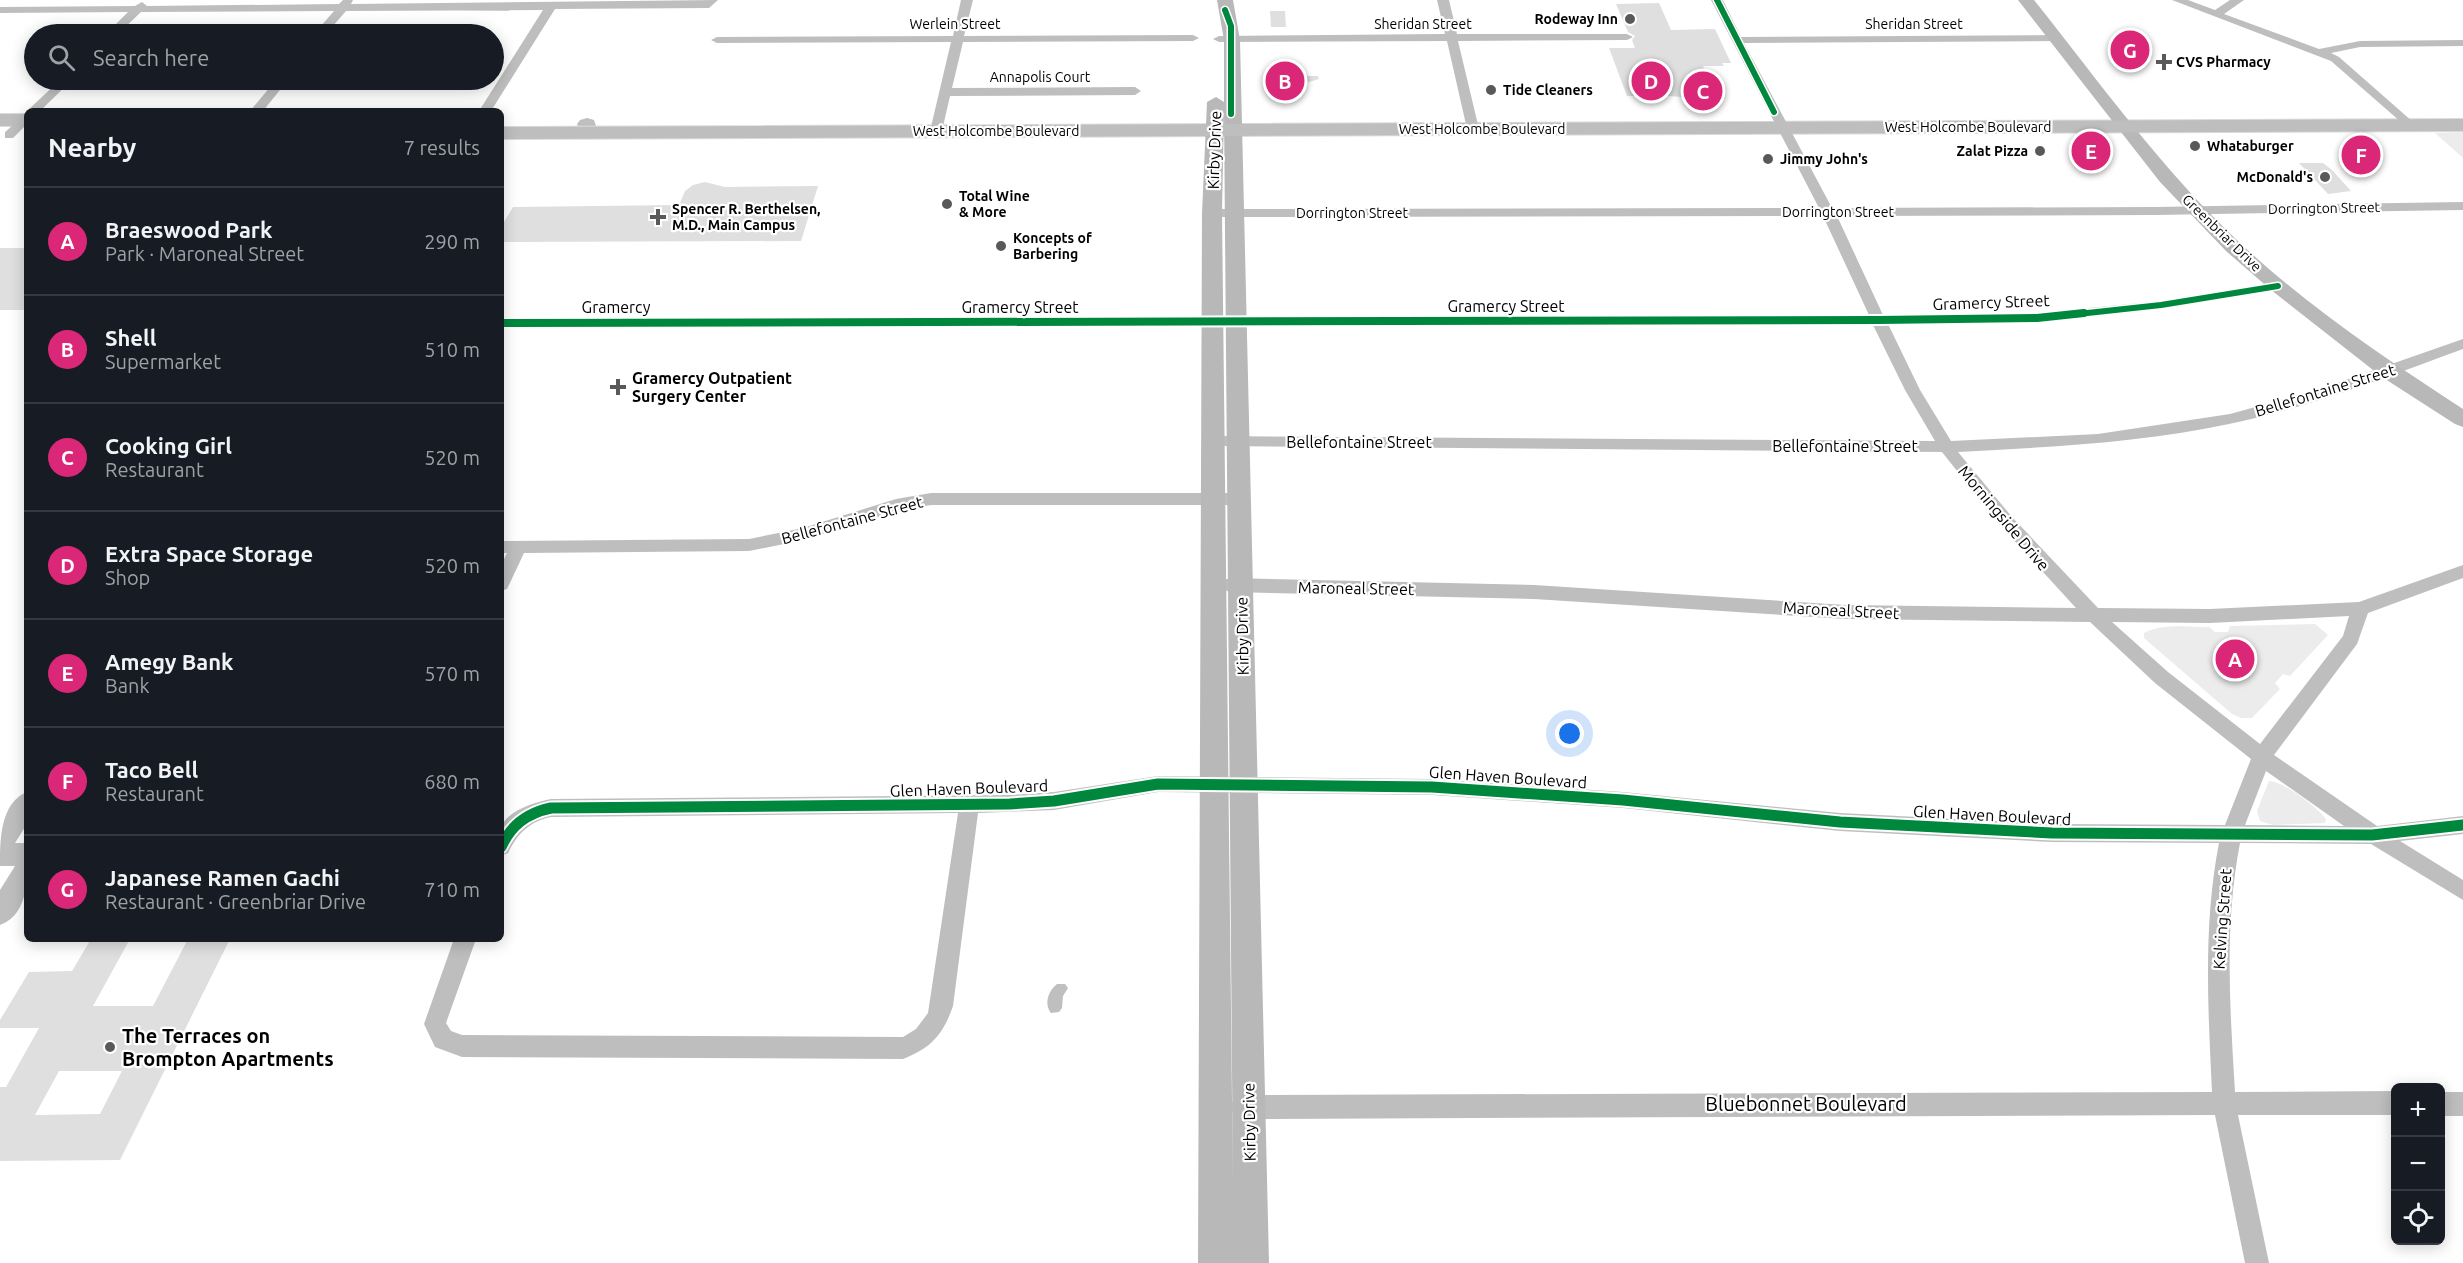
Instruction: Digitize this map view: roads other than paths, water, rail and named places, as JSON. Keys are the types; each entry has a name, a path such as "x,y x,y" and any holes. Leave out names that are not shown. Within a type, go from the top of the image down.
{"main road":[{"name":"Greenbriar Drive","path":"2026,0 2195,210 2278,286 2390,372 2463,419"},
{"name":"Kirby Drive","path":"1225,5 1231,26 1225,39 1223,122 1212,213 1225,321"},
{"name":"West Holcombe Boulevard","path":"504,133 938,124 2120,118 2276,110 2463,109"},
{"path":"2256,126 2252,118 2276,116 2276,110"},
{"name":"West Holcombe Boulevard","path":"504,117 938,124"},
{"name":"West Holcombe Boulevard","path":"2120,118 2256,126 2463,125"},
{"name":"Kirby Drive","path":"1223,122 1234,213 1225,321 1226,441 1227,499 1241,586 1251,1263"},
{"name":"Kirby Drive","path":"1216,1263 1214,585 1227,499"}],"street":[{"path":"122,24 148,0"},
{"path":"938,124 967,0"},
{"path":"1443,0 1471,121"},
{"name":"Morningside Drive","path":"1717,0 1828,212 1903,373 1946,447 2046,570 2093,616 2173,687 2262,756 2372,834 2463,891"},
{"path":"2178,0 2320,52 2349,69 2409,125"},
{"path":"2216,14 2238,0"},
{"path":"0,10 345,4 711,2"},
{"path":"504,81 553,3"},
{"path":"328,24 345,4"},
{"name":"Sheridan Street","path":"1225,39 1627,37"},
{"name":"Werlein Street","path":"717,40 1193,38"},
{"name":"Sheridan Street","path":"1736,40 2057,38"},
{"path":"2320,52 2360,44 2463,43"},
{"path":"35,108 55,90"},
{"path":"259,108 274,90"},
{"path":"487,108 498,90"},
{"name":"Annapolis Court","path":"946,92 1135,91"},
{"name":"Dorrington Street","path":"1212,213 2195,210 2463,206"},
{"name":"Gramercy Street","path":"732,322 2037,318 2162,305 2278,286"},
{"name":"Gramercy","path":"504,323 732,322"},
{"name":"Bellefontaine Street","path":"1226,441 1946,447 2098,439 2164,431 2230,419 2322,394 2390,372 2463,344"},
{"name":"Bellefontaine Street","path":"510,547 749,544 804,534 896,505 931,498 1227,499"},
{"path":"504,572 510,547"},
{"name":"Maroneal Street","path":"1214,585 1534,592 1846,612 2093,616 2246,615 2360,609 2463,571"},
{"name":"Kelving Street","path":"2257,1263 2224,1102 2217,962 2231,836 2262,756 2351,639 2360,609"},
{"name":"Glen Haven Boulevard","path":"504,841 508,832 523,818 551,808 969,805 1054,801 1158,784 1432,786 1623,800 1840,822 2052,833 2231,836 2372,834 2463,825"},
{"path":"464,942 435,1017 438,1033 443,1039 462,1046 903,1048 922,1039 936,1023 947,984 969,805"},
{"path":"0,844 24,808"},
{"path":"0,855 24,854"},
{"path":"0,913 24,874"},
{"name":"Bluebonnet Boulevard","path":"1216,1107 2391,1103"},
{"path":"2445,1104 2463,1104"}],"place":[{"name":"Rodeway Inn","path":"1630,19"},
{"name":"Japanese Ramen Gachi","path":"2130,50"},
{"name":"CVS Pharmacy","path":"2164,62"},
{"name":"Shell","path":"1285,81"},
{"name":"Extra Space Storage","path":"1651,81"},
{"name":"Tide Cleaners","path":"1491,90"},
{"name":"Cooking Girl","path":"1703,91"},
{"name":"Whataburger","path":"2195,146"},
{"name":"Zalat Pizza","path":"2040,151"},
{"name":"Amegy Bank","path":"2091,151"},
{"name":"Taco Bell","path":"2361,155"},
{"name":"Jimmy John's","path":"1768,159"},
{"name":"McDonald's","path":"2325,177"},
{"name":"Total Wine & More","path":"947,204"},
{"name":"Spencer R. Berthelsen, M.D., Main Campus","path":"658,217"},
{"name":"Koncepts of Barbering","path":"1001,246"},
{"name":"Gramercy Outpatient Surgery Center","path":"618,387"},
{"name":"Braeswood Park","path":"2235,659"},
{"name":"The Terraces on Brompton Apartments","path":"110,1047"}]}
